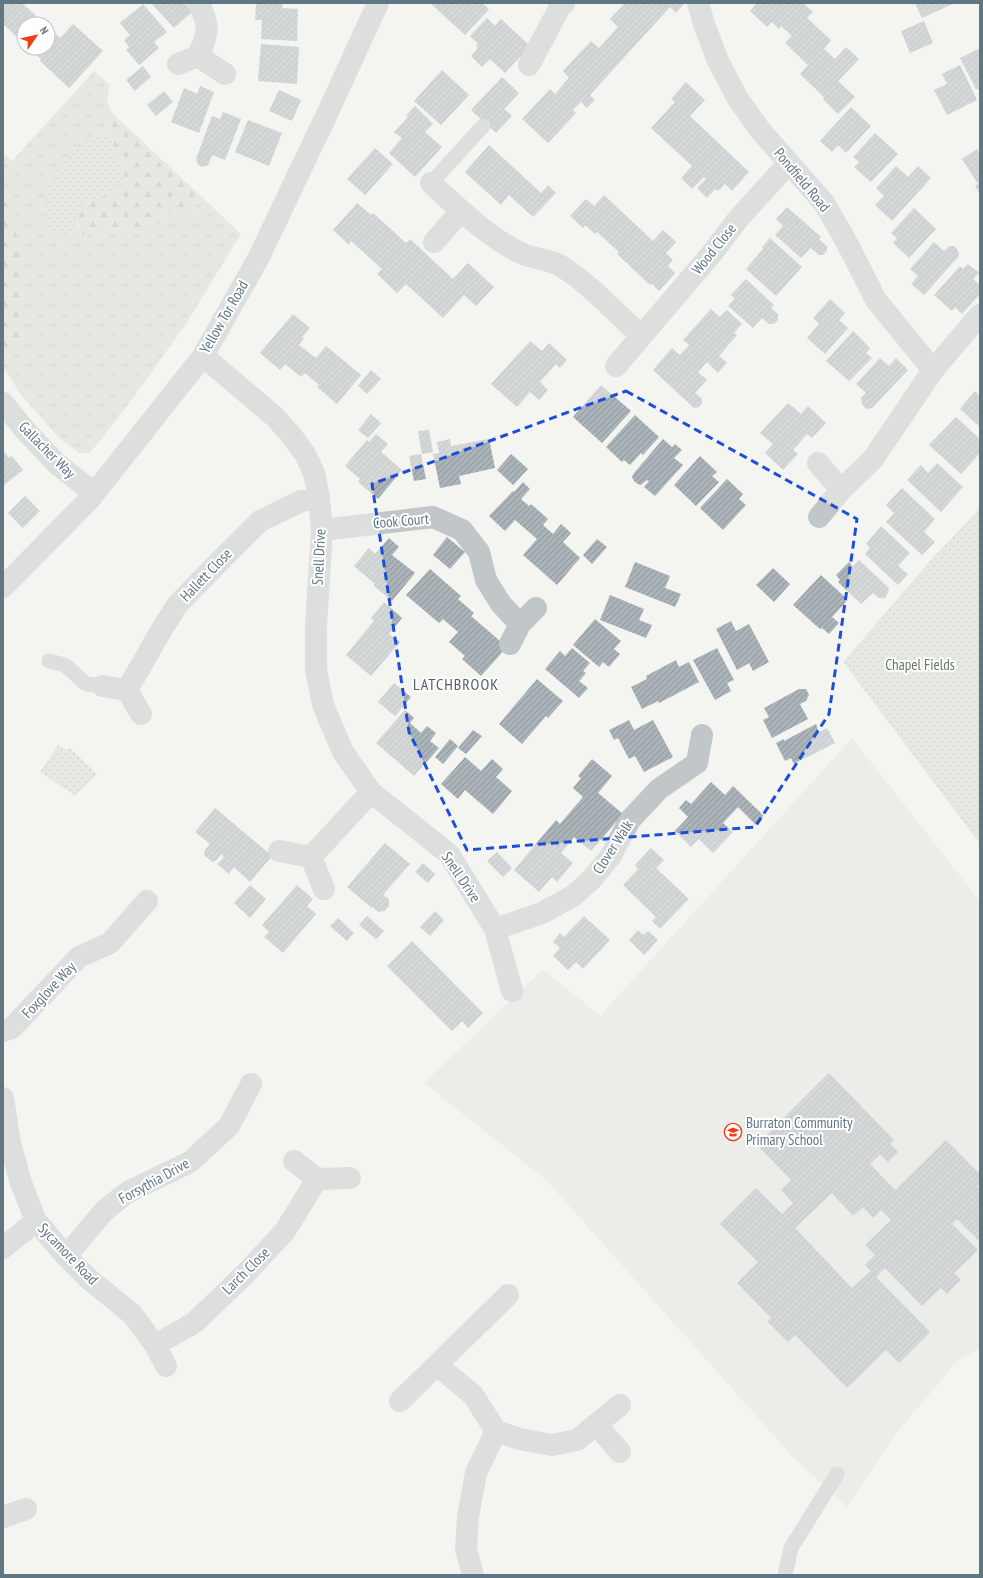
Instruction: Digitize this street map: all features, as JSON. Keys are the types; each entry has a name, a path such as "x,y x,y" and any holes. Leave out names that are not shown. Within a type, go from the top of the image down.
{"street":[{"path":"178,64 198,56 205,39 208,24 198,3"},
{"name":"Yellow Tor Road","path":"3,587 94,493 203,356 258,260 378,3"},
{"path":"529,65 561,5 564,3"},
{"name":"Pondfield Road","path":"698,3 718,61 738,99 760,130 788,164 824,203 846,241 876,300 933,370"},
{"path":"198,56 225,74"},
{"name":"Wood Close","path":"616,366 713,252 738,218 788,164"},
{"path":"431,183 461,211 499,240 523,254 559,264 579,279 641,336"},
{"path":"434,242 461,211"},
{"path":"819,517 841,490 873,459 933,370 980,315"},
{"name":"Snell Drive","path":"203,356 275,417 305,454 314,473 319,498 322,530 316,626 316,669 323,705 343,752 370,792 449,854 495,929 512,990"},
{"name":"Gallacher Way","path":"3,403 56,464 94,493"},
{"path":"818,463 841,490"},
{"name":"Hallett Close","path":"127,690 178,604 260,521 301,501 319,498"},
{"name":"Cook Court","path":"322,530 433,516 462,530 479,552 486,580 501,604 520,624"},
{"path":"510,644 520,624 536,608"},
{"path":"103,686 127,690 141,714"},
{"name":"Clover Walk","path":"495,929 542,913 573,896 592,879 610,857 630,820 659,789 696,763 702,735"},
{"path":"311,857 370,792"},
{"path":"279,851 311,857"},
{"path":"311,857 324,889"},
{"name":"Foxglove Way","path":"3,1031 12,1028 79,957 110,943 147,901"},
{"name":"Forsythia Drive","path":"66,1256 105,1210 128,1192 190,1162 229,1126 251,1084"},
{"name":"Sycamore Road","path":"3,1098 10,1143 21,1183 36,1221 66,1256 89,1279 132,1314 155,1345 166,1366"},
{"path":"294,1161 318,1179 350,1178"},
{"name":"Larch Close","path":"155,1345 194,1323 245,1274 286,1231 318,1179"},
{"path":"3,1248 36,1221"},
{"path":"400,1401 508,1295"},
{"path":"437,1365 473,1395 496,1431 519,1439 552,1446 577,1440 620,1406"},
{"path":"596,1424 620,1452"},
{"path":"473,1575 466,1549 468,1517 476,1473 496,1431"},
{"path":"3,1517 26,1509"}],"lane":[{"path":"431,183 483,126"},
{"path":"49,661 65,665 86,684 103,686"},
{"path":"785,1575 791,1548 837,1474"}],"highlighted area":[{"path":"626,391 857,519 829,714 755,827 467,850 409,732 372,484"}],"shaded area":[{"name":"Burraton Community Primary School","path":"852,738 980,901 980,1348 957,1361 895,1435 847,1507 792,1456 547,1181 424,1083 543,969 600,1016"}],"green space":[{"path":"94,71 110,85 107,101 112,113 110,135 95,136 57,242 79,228 83,236 119,229 151,233 168,213 188,215 203,198 241,234 186,324 128,405 90,453 79,453 60,439 21,395 3,367 3,346 8,349 3,154 12,161"},
{"path":"112,113 203,198 188,215 168,213 151,233 119,229 83,236 76,220 88,202 127,185 110,135"},
{"path":"110,135 127,185 88,202 76,220 79,228 56,242 50,230 43,208 50,180 72,151 95,136"},
{"path":"3,193 5,194 15,223 27,332 23,342 8,349 3,346"},
{"name":"Chapel Fields","path":"980,508 980,844 843,662 930,561"},
{"path":"58,745 66,750 70,748 97,774 75,796 40,772"}],"building":[{"path":"22,3 36,16 16,16 16,36 3,24 3,4"},
{"path":"151,3 185,3 192,12 174,28"},
{"path":"256,3 283,3 282,8 298,9 297,41 261,39 262,20 255,20"},
{"path":"430,3 482,3 489,9 465,35"},
{"path":"625,3 685,3 676,13 670,7 590,95 595,100 587,108 581,102 573,110 576,113 548,143 522,119 550,89 555,94 569,78 563,71 591,41 599,48 618,27 610,19"},
{"path":"757,3 803,3 813,12 807,18 831,40 824,49 835,59 846,47 859,59 838,81 855,97 838,114 823,99 824,97 800,74 808,65 785,43 792,36 781,26 779,29 772,22 767,27 750,11"},
{"path":"915,3 955,3 922,18"},
{"path":"143,4 167,32 154,42 159,48 139,65 126,50 129,47 124,40 130,35 120,23"},
{"path":"487,18 495,26 501,19 530,46 505,73 490,59 482,67 471,56 478,48 476,46 478,44 470,36"},
{"path":"924,21 933,43 910,53 901,31"},
{"path":"73,24 103,51 69,88 40,61 41,59 38,56 56,56 56,34 60,38"},
{"path":"261,44 299,47 297,84 258,81"},
{"path":"980,48 980,93 978,89 976,89 960,58"},
{"path":"960,65 977,100 947,115 934,90 947,84 942,74"},
{"path":"143,66 151,77 135,91 126,80"},
{"path":"442,70 469,95 441,125 414,101"},
{"path":"502,77 519,93 504,109 512,116 496,133 471,110"},
{"path":"686,82 705,100 690,116 749,172 732,191 725,184 718,191 715,189 707,198 697,188 706,179 704,177 692,189 681,178 692,166 651,128 675,102 671,99"},
{"path":"200,86 214,92 199,133 171,122 184,88 197,94"},
{"path":"279,90 301,100 292,121 269,111"},
{"path":"164,91 173,102 156,116 147,105"},
{"path":"415,106 433,124 425,132 442,147 415,177 389,153 402,138 394,132 408,117 406,116"},
{"path":"851,107 871,126 846,153 838,145 832,152 820,141"},
{"path":"223,112 241,119 225,160 212,155 208,165 203,167 198,165 196,159 212,116 220,119"},
{"path":"248,120 282,133 269,166 235,152"},
{"path":"875,133 898,154 871,182 854,167 859,162 853,157"},
{"path":"489,145 541,193 548,185 556,193 533,217 509,195 501,205 465,172"},
{"path":"375,148 393,164 365,195 347,179"},
{"path":"977,149 980,154 980,194 975,186 978,184 962,159"},
{"path":"896,166 908,177 918,166 931,178 892,221 875,205 884,196 876,188"},
{"path":"604,195 653,241 663,230 676,242 666,253 673,260 668,266 675,273 659,291 652,284 650,285 617,254 619,252 597,232 595,234 585,225 583,228 570,216 586,199 594,206"},
{"path":"357,203 371,215 373,213 406,243 410,239 453,279 468,263 494,287 476,306 464,295 443,318 406,284 397,293 377,274 382,269 351,241 349,245 333,230"},
{"path":"787,207 821,237 819,239 827,246 827,251 823,255 819,255 811,248 801,258 775,235 783,226 776,219"},
{"path":"914,208 936,229 909,258 893,243 897,238 891,233"},
{"path":"770,238 802,267 776,296 746,269"},
{"path":"934,242 944,251 949,246 954,246 958,250 959,256 924,295 911,284 918,276 910,269"},
{"path":"968,264 979,273 973,279 980,285 980,294 962,314 955,307 952,311 934,295 960,266 963,269"},
{"path":"746,279 774,305 771,308 778,314 778,320 774,324 769,324 762,318 753,328 728,306 735,298 731,295"},
{"path":"830,299 845,313 839,320 848,328 825,354 807,338 819,324 813,318"},
{"path":"711,309 720,317 727,310 742,324 734,333 737,335 719,356 727,363 718,373 707,362 698,372 707,380 695,393 702,399 702,403 699,407 694,408 653,370 672,348 680,355 689,345 683,340"},
{"path":"293,314 310,328 302,337 304,338 299,345 316,358 326,346 361,375 337,404 317,387 319,385 305,373 301,377 285,364 280,370 260,353"},
{"path":"853,331 870,348 866,353 872,358 849,381 826,361"},
{"path":"530,341 542,351 549,343 567,360 560,368 556,364 540,382 548,390 539,400 530,392 517,407 491,384"},
{"path":"880,358 889,366 896,358 908,370 872,408 866,409 862,404 861,398 866,393 856,384"},
{"path":"371,370 381,379 367,394 358,386"},
{"path":"601,385 631,411 602,443 573,417"},
{"path":"975,391 980,396 980,427 960,409"},
{"path":"788,403 801,414 808,406 826,423 812,438 807,434 793,450 798,454 783,470 765,453 773,444 760,433"},
{"path":"371,414 381,423 368,438 358,430"},
{"path":"635,415 659,437 643,455 641,453 630,465 624,460 622,462 606,447"},
{"path":"956,417 980,439 980,453 961,474 929,445"},
{"path":"429,430 433,452 422,454 418,431"},
{"path":"376,434 388,444 381,452 402,470 378,499 358,482 360,479 345,466 367,440 369,442"},
{"path":"450,439 451,446 489,439 495,468 459,476 461,484 440,488 433,454 439,453 437,442"},
{"path":"663,439 672,447 675,444 682,450 674,458 683,465 655,496 644,487 649,481 647,480 641,485 634,481 632,477"},
{"path":"3,451 9,458 12,456 23,470 3,486"},
{"path":"421,454 426,479 414,481 409,456"},
{"path":"511,454 528,469 513,485 497,470"},
{"path":"700,456 717,472 712,476 719,482 696,506 674,485"},
{"path":"937,463 963,487 941,512 907,480 921,465 928,473"},
{"path":"727,479 743,494 739,499 746,505 723,530 700,508"},
{"path":"523,482 530,489 521,499 529,506 531,504 548,519 543,525 553,534 561,524 571,533 563,542 580,558 557,585 523,555 537,539 515,520 505,531 489,516"},
{"path":"902,488 935,519 924,532 935,542 922,555 886,522 894,513 886,505"},
{"path":"25,496 40,511 23,528 8,513"},
{"path":"881,526 910,553 898,566 908,574 898,585 865,554 870,548 866,544"},
{"path":"447,537 465,552 450,569 433,555"},
{"path":"389,538 399,547 392,555 415,573 392,601 354,566 369,548 375,554"},
{"path":"597,539 607,547 592,564 583,555"},
{"path":"859,560 889,588 885,598 879,598 873,593 861,604 838,582 840,580 836,575 849,562 853,566"},
{"path":"635,562 670,576 665,588 681,594 675,607 625,587"},
{"path":"773,568 790,584 774,602 756,585"},
{"path":"430,569 461,596 458,599 474,613 471,616 507,647 481,676 462,659 465,656 449,642 458,632 443,619 439,623 406,595"},
{"path":"821,575 848,600 832,617 839,623 829,634 822,628 820,629 793,605"},
{"path":"610,595 644,609 639,620 652,625 646,638 600,620"},
{"path":"384,602 402,618 389,634 400,642 371,676 346,655 374,621 371,618"},
{"path":"595,619 621,641 614,649 620,654 609,667 603,662 599,667 573,645"},
{"path":"731,621 736,631 749,624 769,662 753,671 749,663 737,670 716,629"},
{"path":"572,648 590,663 583,671 586,673 579,681 588,688 579,698 545,669 560,651 565,656"},
{"path":"717,648 734,680 727,683 731,691 715,700 693,660"},
{"path":"676,660 679,667 689,662 699,682 659,703 658,701 642,709 631,687 647,679 646,676"},
{"path":"537,679 563,701 548,718 546,716 522,744 499,724"},
{"path":"394,683 411,697 395,716 378,702"},
{"path":"799,689 806,689 809,695 806,701 800,704 808,719 772,738 763,720 769,717 764,708"},
{"path":"405,710 414,718 410,723 421,733 427,726 436,733 430,741 439,748 414,776 376,743"},
{"path":"629,720 634,730 653,720 673,757 644,772 635,756 629,759 618,738 614,740 609,730"},
{"path":"816,724 819,732 827,728 835,743 794,764 791,758 785,761 776,743 784,739 784,741"},
{"path":"473,730 482,736 466,754 458,748"},
{"path":"450,739 458,746 443,764 435,757"},
{"path":"465,757 481,771 492,759 503,769 496,777 512,791 493,814 465,790 458,799 441,784"},
{"path":"592,759 612,776 598,793 623,814 591,851 574,837 561,853 573,863 557,882 552,877 539,892 514,870 556,820 560,824 583,797 573,788 581,778 578,776"},
{"path":"711,782 725,795 733,786 764,816 756,825 738,807 723,823 733,832 713,853 699,839 691,847 675,831 688,817 679,808 686,800 691,804"},
{"path":"215,808 272,856 250,882 234,867 229,874 217,864 224,857 221,854 217,860 212,862 204,855 205,850 210,844 195,832"},
{"path":"385,843 410,864 383,895 389,899 389,906 385,911 378,912 347,887"},
{"path":"651,848 664,860 656,868 689,899 660,929 652,921 656,917 623,885 638,869 635,865"},
{"path":"497,852 512,868 503,877 487,861"},
{"path":"423,863 435,874 428,883 415,872"},
{"path":"250,885 266,899 250,918 234,903"},
{"path":"297,885 313,899 307,906 316,914 283,953 264,937 269,932 262,925"},
{"path":"435,911 444,920 430,936 420,927"},
{"path":"367,916 384,931 376,939 359,925"},
{"path":"584,916 610,940 583,969 576,962 568,970 553,956 560,948 553,942 560,933 564,937"},
{"path":"338,918 354,933 347,941 330,926"},
{"path":"638,930 643,935 648,931 658,940 644,955 629,940"},
{"path":"412,941 483,1013 468,1028 462,1021 452,1031 387,966"},
{"path":"829,1073 894,1140 890,1144 898,1152 888,1162 880,1154 870,1164 895,1190 946,1140 980,1174 980,1184 977,1187 980,1190 980,1242 957,1219 952,1224 978,1250 954,1273 961,1280 947,1294 941,1288 922,1306 885,1268 876,1277 930,1332 899,1363 886,1350 847,1388 795,1335 788,1342 767,1321 771,1318 737,1283 758,1262 720,1224 756,1188 782,1214 793,1203 781,1190 791,1180 757,1145","holes":["832,1193 853,1216 863,1207 873,1218 881,1210 891,1220 865,1245 875,1255 865,1265 871,1271 852,1288 795,1228"]}],"place":[{"name":"Burraton Community Primary School","path":"733,1132"}],"district":[{"name":"LATCHBROOK","path":"456,684"}]}
